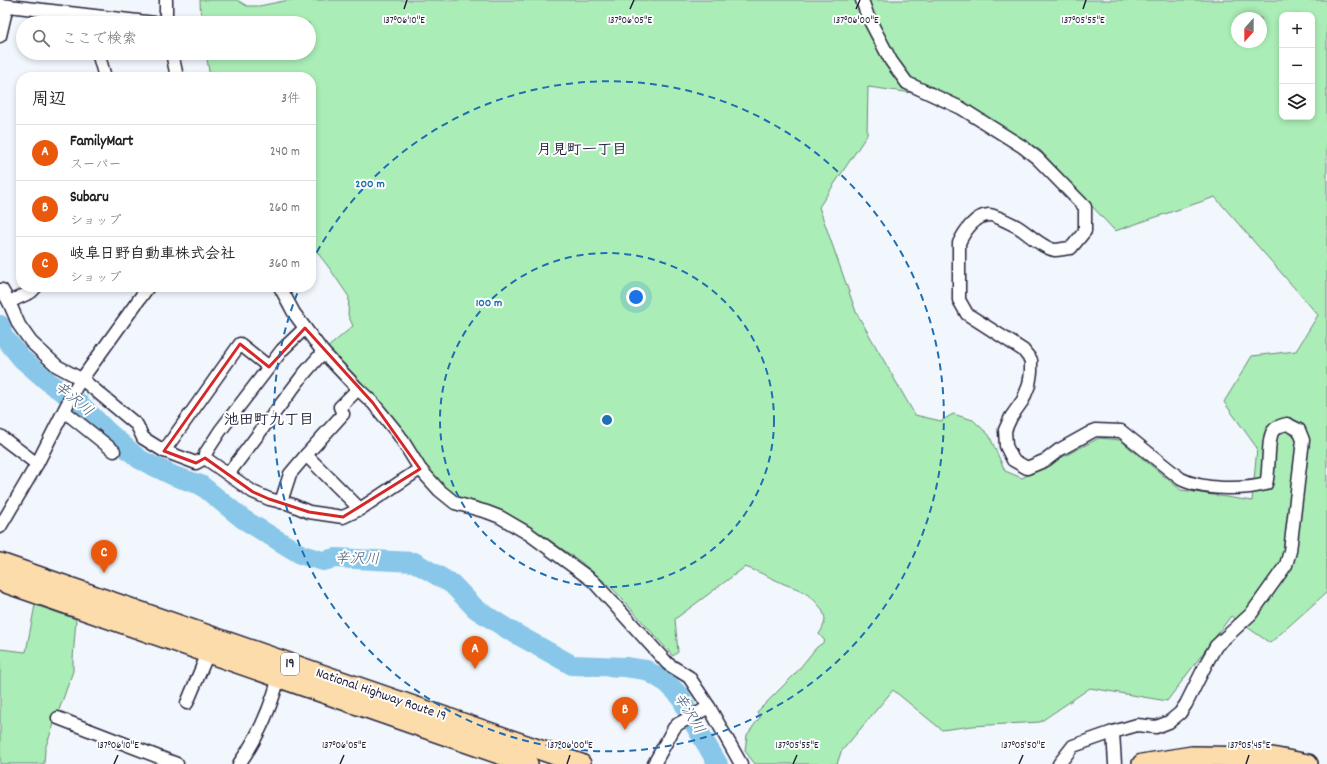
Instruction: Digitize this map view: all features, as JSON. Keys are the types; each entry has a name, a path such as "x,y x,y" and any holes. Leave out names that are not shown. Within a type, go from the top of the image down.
{"highway":[{"name":"National Highway Route 19","path":"0,563 581,764"},
{"name":"National Highway Route 19","path":"0,581 528,764"},
{"path":"1142,764 1192,756 1272,757 1308,764"}],"street":[{"path":"166,0 166,16"},
{"path":"862,0 868,17 891,61 907,83 961,108 1022,147 1037,158 1085,207 1085,231 1071,248 1055,250 1038,242 1016,226 990,215 980,218 972,224 959,243 959,300 967,314 1023,350 1030,360 1031,372 1029,385 1023,400 1011,416 1005,430 1006,446 1013,460 1027,468 1046,460 1059,450 1095,430 1121,431 1181,479 1190,484 1201,487 1252,488 1266,484 1272,431 1287,424 1299,430 1303,440 1290,552 1286,565 1251,614 1216,646 1180,713 1169,722 1156,727 1137,725 1073,746 1059,764"},
{"path":"0,36 3,5 73,16"},
{"path":"100,60 104,72"},
{"path":"173,60 176,72"},
{"path":"0,290 2,290 19,325 31,342 57,366 137,424 143,438 164,452 196,463 205,458"},
{"path":"9,302 31,292"},
{"path":"0,527 37,464 79,383 144,292"},
{"path":"283,292 294,313 323,352 373,403 399,435 420,469 439,490 455,503 500,517 529,534 593,581 668,664 689,677 705,709 742,764"},
{"path":"205,458 205,454 220,431 269,366 282,350 305,328"},
{"path":"164,452 240,344 269,366"},
{"path":"228,473 302,374 323,352"},
{"path":"281,502 290,474 343,414 340,407 358,389"},
{"path":"65,409 114,451"},
{"path":"0,436 37,464"},
{"path":"306,455 360,509"},
{"path":"205,458 253,492 309,512 343,517 360,509 420,469"},
{"path":"187,703 208,653"},
{"path":"239,764 247,753 264,718 279,677"},
{"path":"654,764 674,728 678,724 705,709"},
{"path":"58,718 177,764"},
{"path":"1113,732 1115,764"}],"highlighted area":[{"path":"305,328 373,403 420,469 343,517 309,512 269,499 253,492 205,458 196,463 164,451 240,344 269,367"}],"green space":[{"path":"200,0 237,0 247,6 259,6 289,0 1327,0 1327,592 1270,643 1231,616 1167,701 1090,688 1040,722 972,726 942,730 893,690 841,752 837,764 755,764 745,751 747,735 760,717 757,712 795,674 816,648 825,641 819,634 825,620 824,615 820,607 808,595 800,590 745,567 675,619 678,652 673,656 614,590 581,562 528,525 500,510 457,499 424,467 326,349 353,326 348,315 349,297 316,251 316,72 209,72 207,60 316,60 316,16 201,16","holes":["868,87 950,98 1040,150 1115,231 1215,197 1318,315 1296,351 1252,356 1224,402 1257,448 1252,501 1181,490 1120,440 1099,438 1022,478 1005,471 989,435 973,420 953,414 941,421 915,415 856,312 819,207 867,135"]},
{"path":"35,605 76,619 73,671 45,749 44,764 0,764 0,649 26,652"}],"waterway":[{"name":"辛沢川","path":"0,325 3,336 22,359 52,385 79,403 107,431 139,459 174,476 201,485 243,519 302,555 323,561 335,558 414,562 452,584 476,609 509,630 572,665 625,667 646,670 667,683 681,697 690,717 718,764"}],"place":[{"name":"岐阜日野自動車株式会社","path":"104,573"},
{"name":"FamilyMart","path":"475,669"},
{"name":"Subaru","path":"625,730"}],"district":[{"name":"月見町一丁目","path":"582,151"},
{"name":"池田町九丁目","path":"269,421"}]}
